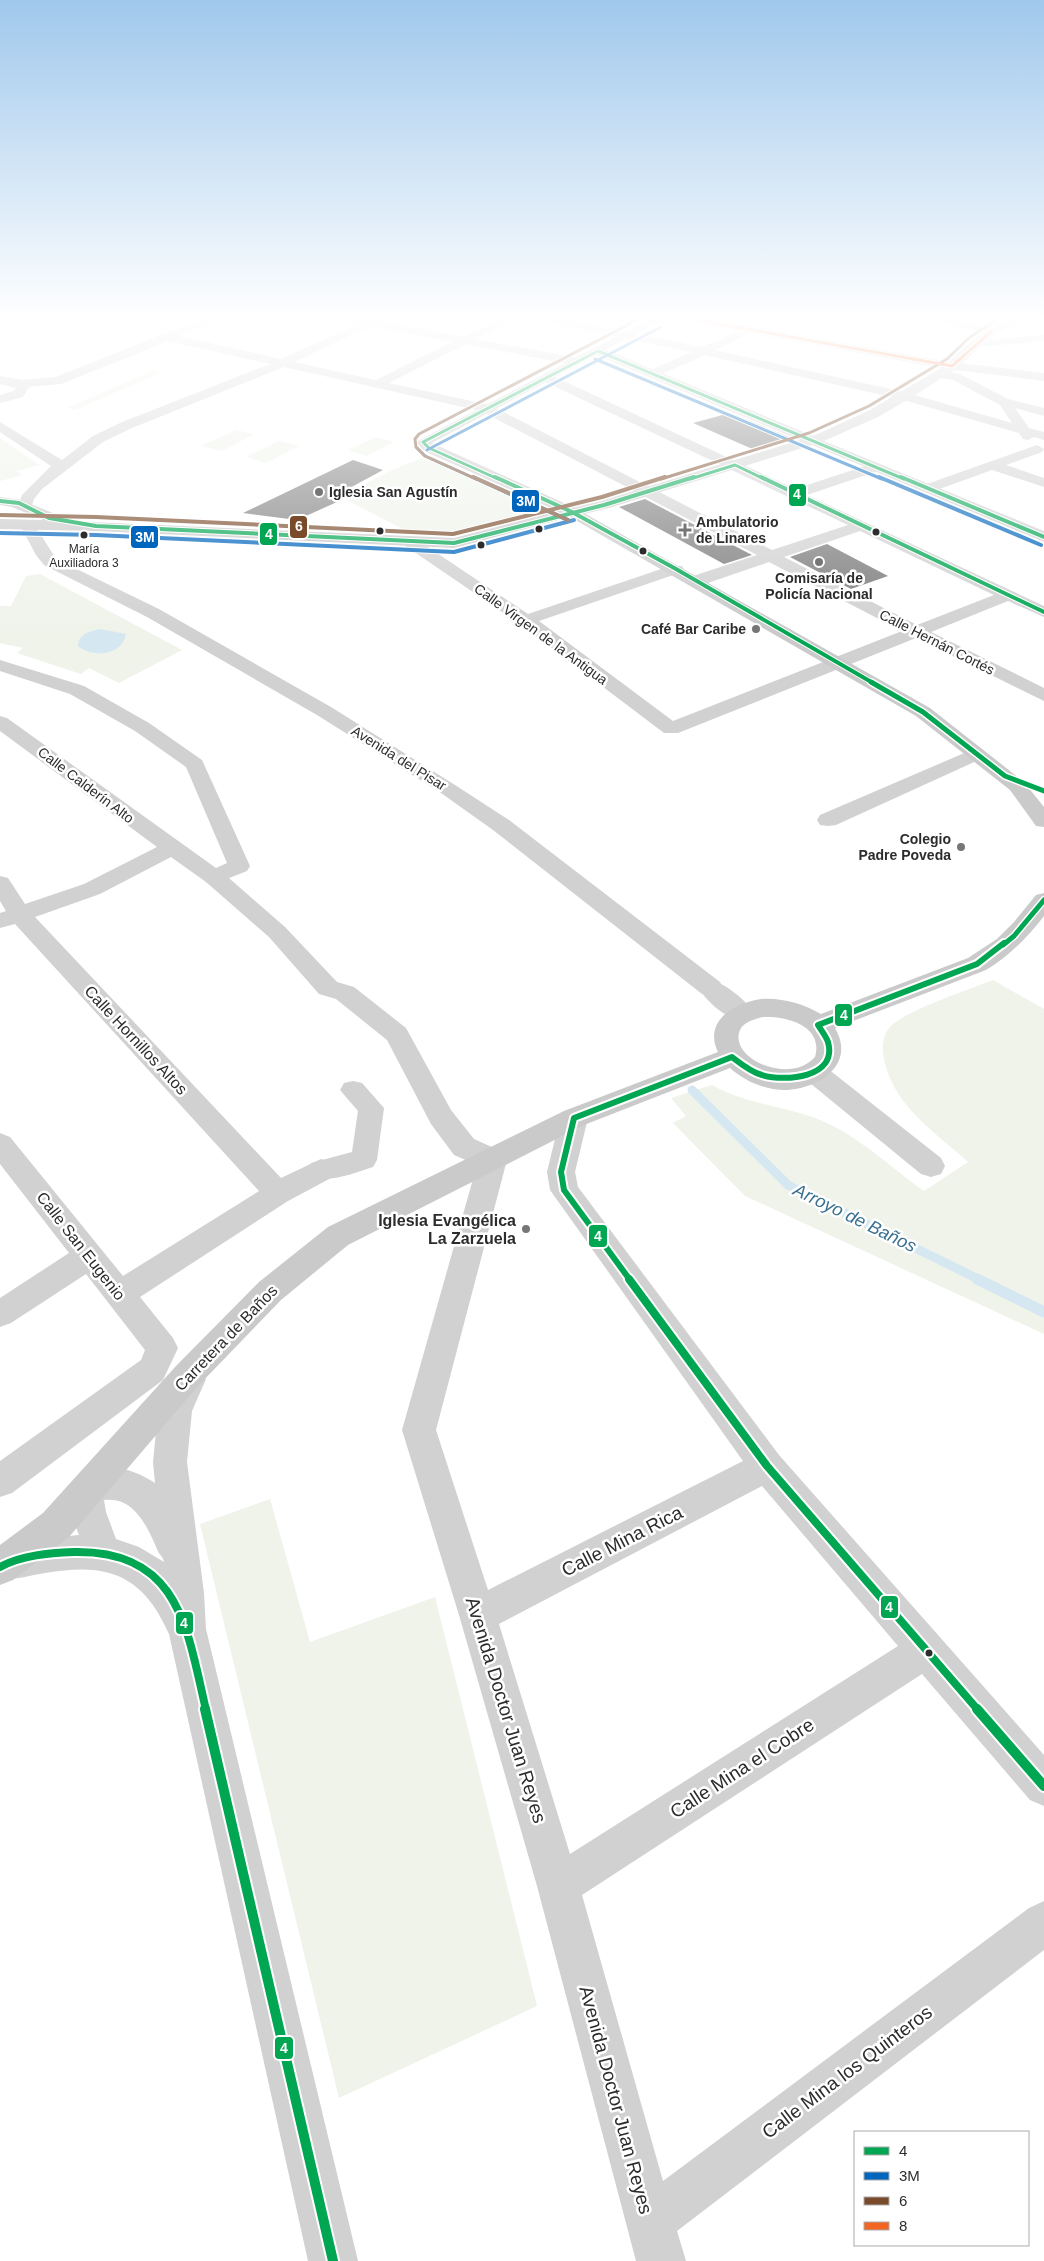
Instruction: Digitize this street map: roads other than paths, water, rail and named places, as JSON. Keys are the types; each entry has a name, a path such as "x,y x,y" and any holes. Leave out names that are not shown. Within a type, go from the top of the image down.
{"main road":[{"path":"455,425 423,442 430,448 572,512 676,569 923,712 1006,776 1043,816"},
{"path":"0,501 16,501 27,512 54,525 454,543 572,512"},
{"path":"0,524 27,512 54,520 96,526"},
{"path":"1006,776 1044,791"},
{"path":"818,1025 970,967 994,955 1014,938 1044,900"},
{"path":"761,1008 784,1008 799,1013 818,1025 828,1042 829,1054 824,1064 814,1072 791,1080 774,1079 750,1072 732,1057 726,1047 725,1036 732,1021 741,1013 761,1008"},
{"name":"Carretera de Baños","path":"3,1565 56,1525 199,1364 270,1291 338,1236 574,1118 732,1057"}],"street":[{"path":"27,512 27,498 37,486 98,440 128,425"},
{"name":"Calle Hernán Cortés","path":"517,425 917,632 1044,695"},
{"path":"648,425 1044,612"},
{"path":"773,425 1044,537"},
{"path":"572,512 647,492 812,441 849,425"},
{"path":"1005,425 1024,430"},
{"path":"929,488 1042,444 1020,425"},
{"path":"0,426 56,462 58,470"},
{"path":"992,465 1044,483"},
{"path":"795,494 876,467"},
{"path":"0,501 37,486"},
{"name":"Avenida del Pisar","path":"27,512 37,543 46,559 56,566 170,623 324,711 475,806 741,1013"},
{"name":"Avenida del Pisar","path":"0,524 20,530 37,543"},
{"path":"37,543 42,530 54,525"},
{"path":"696,581 861,526"},
{"name":"Calle Virgen de la Antigua","path":"410,542 526,620 671,729 838,663"},
{"path":"526,620 676,569"},
{"path":"838,663 1009,595"},
{"path":"0,665 77,690 142,727 195,764 238,866 214,877 276,932 328,988 345,993 397,1034 441,1117 464,1147 493,1160"},
{"name":"Calle Calderín Alto","path":"0,722 214,877"},
{"path":"828,820 976,754"},
{"path":"10,918 92,889 172,848"},
{"name":"Calle Hornillos Altos","path":"0,883 10,918 278,1193"},
{"path":"814,1072 931,1166"},
{"path":"119,1294 278,1193 321,1170 364,1160 371,1108 353,1090"},
{"path":"574,1118 561,1172 564,1190 766,1466 1044,1786"},
{"name":"Calle San Eugenio","path":"0,1144 9,1173 89,1256 162,1348 152,1370 0,1481"},
{"name":"Avenida Doctor Juan Reyes","path":"493,1160 420,1430 478,1615 558,1886 656,2241"},
{"path":"0,1314 89,1256"},
{"path":"199,1364 179,1398 172,1425 170,1462 186,1593 187,1630 333,2261"},
{"name":"Calle Mina Rica","path":"478,1615 766,1466"},
{"path":"104,1554 90,1518 88,1488 116,1482 127,1484 143,1494 162,1520 182,1570"},
{"path":"3,1565 52,1554 94,1552 127,1561 159,1581 171,1598 187,1630"},
{"name":"Calle Mina el Cobre","path":"558,1886 926,1650"},
{"name":"Calle Mina los Quinteros","path":"656,2241 1044,1923"}],"waterway":[{"name":"Arroyo de Baños","path":"692,1090 788,1185 980,1280"},
{"name":"Arroyo de Baños","path":"977,1279 1044,1312"}],"place":[{"name":"Iglesia San Agustín","path":"319,492"},
{"name":"Ambulatorio de Linares","path":"685,530"},
{"name":"María Auxiliadora 3","path":"84,535"},
{"name":"Comisaría de Policía Nacional","path":"819,562"},
{"name":"Café Bar Caribe","path":"756,629"},
{"name":"Colegio Padre Poveda","path":"961,847"},
{"name":"Iglesia Evangélica La Zarzuela","path":"526,1229"}]}
